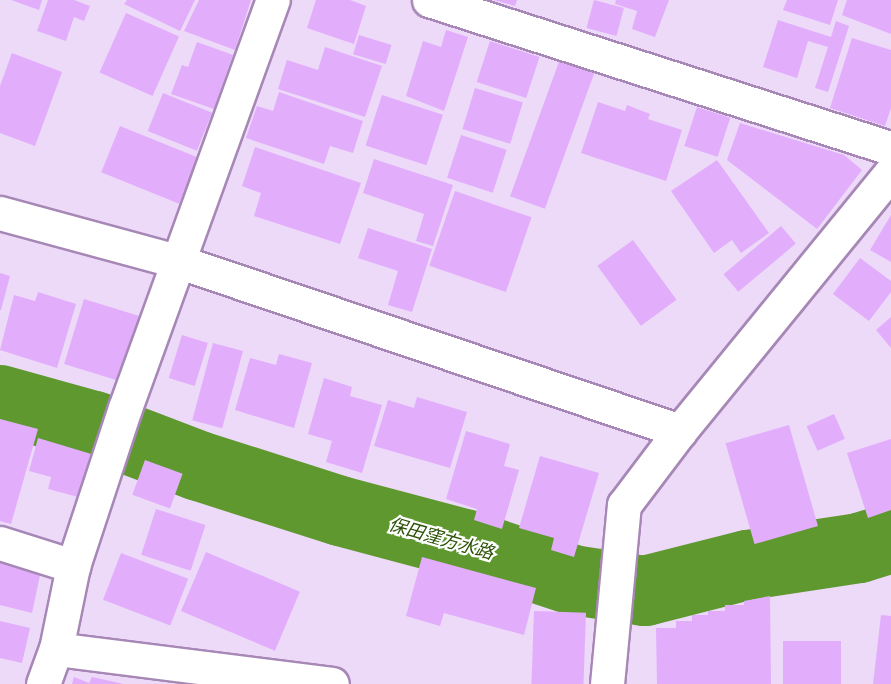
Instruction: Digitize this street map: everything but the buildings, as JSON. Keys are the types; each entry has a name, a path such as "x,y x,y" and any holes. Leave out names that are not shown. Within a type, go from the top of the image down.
{"street":[{"path":"43,684 56,649 73,566 125,408 180,262 273,0"},
{"path":"429,0 891,148"},
{"path":"607,684 624,505 680,431 891,172"},
{"path":"0,213 180,262 680,431"},
{"path":"0,543 73,566"},
{"path":"56,649 332,684"}],"waterway":[{"name":"保田窪方水路","path":"0,400 94,426 199,466 340,511 468,545 573,580 645,591 747,565 859,548 891,538"}]}
